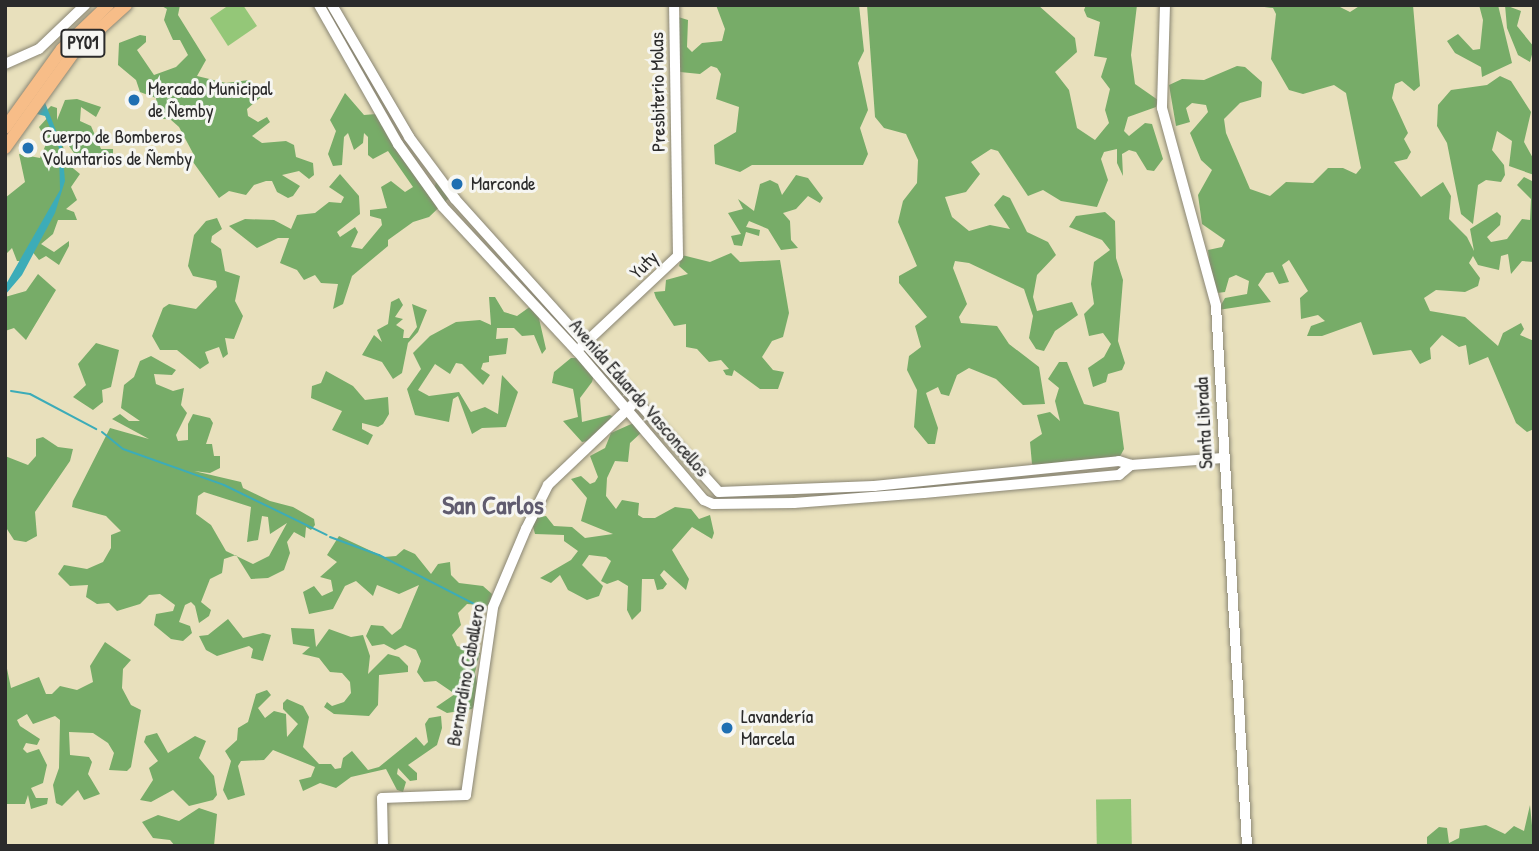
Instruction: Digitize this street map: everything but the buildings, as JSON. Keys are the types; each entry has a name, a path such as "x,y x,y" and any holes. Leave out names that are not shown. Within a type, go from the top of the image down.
{"highway":[{"name":"PY01","path":"5,148 18,120 42,83 108,5"},
{"name":"PY01","path":"42,83 126,5"},
{"name":"PY01","path":"5,128 18,120"}],"street":[{"path":"8,63 39,49 85,5"},
{"name":"Avenida Eduardo Vasconcellos","path":"319,5 398,144 443,207 577,351 704,500 713,504 924,493 1119,475 1131,465"},
{"name":"Avenida Eduardo Vasconcellos","path":"332,5 409,137 455,199 587,342 719,492 874,486 1119,461 1131,465 1223,458"},
{"name":"Presbiterio Molas","path":"674,5 676,178"},
{"name":"Santa Librada","path":"1165,5 1162,108 1216,306 1247,846"},
{"name":"Yuty","path":"577,351 678,256 676,178"},
{"name":"Bernardino Caballero","path":"383,846 382,798 466,795 485,649 493,607 507,573 548,485 637,400"}],"green space":[{"path":"160,5 180,5 178,15 206,60 197,76 226,83 249,80 260,91 261,97 247,109 248,116 258,122 267,117 270,122 252,136 262,143 286,141 294,145 296,157 313,163 314,175 309,179 299,171 282,175 300,186 293,196 288,198 277,192 272,181 266,181 254,185 246,195 229,191 219,198 193,162 195,157 179,127 170,119 159,119 156,98 140,92 136,80 118,65 119,43 140,35 146,36 146,42 137,50 154,75 176,67 188,55 180,40 173,40 164,20 167,9"},
{"path":"229,5 243,5 257,26 228,46 210,18"},
{"path":"716,5 859,5 864,51 858,63 868,110 860,128 868,154 863,165 752,165 740,172 715,164 714,145 736,132 739,107 716,99 721,74 717,68 711,66 700,74 680,72 675,16 688,20 687,47 692,52 702,43 722,41 725,29"},
{"path":"867,5 1038,5 1075,38 1077,52 1055,72 1069,90 1077,128 1095,140 1109,123 1105,110 1110,89 1101,77 1107,58 1094,56 1100,22 1087,17 1084,10 1086,5 1137,5 1131,55 1135,84 1158,100 1156,107 1128,117 1124,131 1129,136 1145,123 1152,124 1163,159 1154,171 1147,170 1136,152 1129,150 1122,154 1123,176 1117,163 1117,149 1104,152 1101,159 1108,180 1097,207 1061,201 1043,190 1028,196 998,151 991,149 971,162 980,174 966,192 945,197 952,217 969,231 990,225 1010,229 994,205 1003,195 1010,198 1027,232 1048,242 1056,255 1037,275 1033,297 1037,311 1072,302 1078,315 1055,331 1044,351 1036,349 1029,338 1033,316 1024,289 969,263 955,261 953,268 967,304 959,317 961,323 997,326 1009,344 1039,367 1045,404 1023,405 996,379 969,368 957,375 949,396 941,394 938,387 926,393 938,428 935,444 928,444 914,427 917,390 907,370 909,356 921,347 915,326 927,317 899,283 899,276 917,266 898,222 903,201 917,183 918,160 906,134 884,128 875,117"},
{"path":"1249,5 1336,5 1350,12 1361,5 1413,5 1420,86 1414,91 1402,81 1395,84 1392,98 1408,133 1404,139 1411,152 1407,159 1394,162 1421,197 1443,182 1451,196 1449,219 1467,237 1474,251 1470,229 1497,212 1501,216 1500,225 1487,237 1491,242 1507,239 1522,219 1530,220 1531,199 1517,185 1524,177 1534,182 1534,262 1522,261 1511,274 1508,254 1501,256 1499,270 1478,265 1473,256 1469,263 1480,278 1478,286 1465,292 1436,290 1424,298 1430,311 1465,317 1498,346 1503,333 1521,323 1524,329 1520,335 1534,341 1534,429 1527,432 1516,423 1488,357 1469,365 1466,345 1459,347 1442,335 1430,348 1431,359 1420,364 1411,350 1373,355 1361,322 1322,336 1307,336 1311,326 1325,321 1318,315 1301,319 1300,298 1308,291 1289,260 1282,265 1289,282 1279,284 1273,272 1266,273 1258,285 1271,302 1218,310 1225,298 1247,294 1249,281 1236,275 1229,278 1225,292 1217,293 1212,288 1208,250 1222,247 1225,240 1202,224 1198,195 1212,170 1201,160 1190,133 1208,112 1206,105 1192,103 1186,108 1190,122 1176,126 1169,85 1182,79 1204,80 1237,66 1245,67 1262,82 1261,97 1240,103 1224,119 1226,133 1250,189 1270,196 1286,182 1313,183 1328,168 1343,168 1356,174 1361,168 1346,93 1334,85 1303,94 1289,90 1271,59 1276,14 1273,8"},
{"path":"1479,5 1498,5 1512,63 1482,77 1481,67 1455,53 1447,41 1458,34 1473,50 1480,49 1483,20"},
{"path":"1505,5 1521,11 1517,26 1534,47 1530,62 1518,55 1507,28"},
{"path":"1500,76 1511,81 1531,112 1524,142 1534,160 1534,175 1509,166 1512,141 1497,131 1492,150 1504,165 1505,175 1501,182 1486,180 1478,185 1473,224 1461,214 1447,143 1437,126 1438,105 1451,90 1487,85"},
{"path":"345,93 364,115 376,114 434,189 437,179 450,197 429,217 413,222 388,240 388,246 352,276 343,304 333,309 338,284 321,283 315,275 304,280 297,270 280,263 289,238 278,238 257,248 229,226 245,219 274,220 291,229 297,215 315,213 329,202 341,203 344,197 329,187 340,174 359,196 360,214 337,232 340,237 355,227 358,232 351,247 362,249 382,225 381,219 370,216 370,210 387,208 381,187 391,181 405,192 413,187 388,151 373,159 368,155 368,137 364,133 363,143 354,150 348,133 344,137 342,165 333,166 328,154 336,131 330,120"},
{"path":"77,99 101,107 96,117 81,107 80,121 91,126 101,149 113,149 113,156 104,162 74,153 59,132 68,164 80,174 71,187 77,200 66,209 74,212 77,220 58,220 53,234 41,244 54,252 69,241 69,246 59,265 46,256 39,260 31,250 23,261 17,261 12,248 5,255 5,198 25,182 19,154 40,158 47,142 39,127 49,116 47,110 51,106 57,108 57,120 65,100"},
{"path":"796,175 808,178 823,198 820,203 808,196 796,209 783,213 790,221 791,240 798,248 781,250 768,229 749,221 746,227 760,230 759,236 746,232 742,246 734,245 731,236 741,234 728,213 743,209 738,199 754,211 760,184 770,180 778,184 782,195"},
{"path":"1105,212 1115,221 1116,258 1123,280 1118,341 1125,363 1122,370 1108,374 1106,382 1093,387 1088,368 1104,357 1111,344 1103,333 1089,336 1084,314 1094,304 1091,284 1094,262 1110,250 1102,240 1069,227 1076,216"},
{"path":"217,218 222,229 212,236 211,242 221,249 225,271 240,276 235,301 243,316 234,339 225,338 228,354 223,358 219,347 205,352 209,363 200,369 177,350 160,350 152,336 163,308 169,304 196,309 217,287 216,281 193,276 188,266 194,235 206,221"},
{"path":"731,253 740,262 780,260 789,313 783,337 772,341 762,357 773,370 784,372 778,389 760,389 734,370 732,376 726,375 723,370 729,369 721,360 709,362 697,349 686,347 686,324 674,326 656,298 654,292 665,291 666,280 688,274 679,266 682,255 710,262"},
{"path":"38,274 56,290 26,340 14,328 5,331 5,297 26,291"},
{"path":"489,297 495,297 504,312 517,316 531,306 538,314 546,349 542,354 534,335 522,336 514,328 497,328 496,339 508,338 506,354 489,356 489,362 483,363 481,369 490,375 483,385 462,364 456,363 450,374 435,364 418,390 429,396 459,392 471,412 485,407 498,414 502,375 518,392 506,427 482,428 472,434 458,396 453,399 449,422 415,415 407,389 421,369 413,353 430,336 456,322 480,320 491,325"},
{"path":"399,298 403,305 395,317 403,319 396,325 404,330 403,338 409,338 417,327 412,304 427,310 418,332 408,343 402,373 393,379 382,362 362,355 374,335 382,342 377,330 388,324 391,302"},
{"path":"96,343 119,350 111,387 102,390 103,402 93,410 73,397 86,385 78,364"},
{"path":"151,356 176,370 172,375 154,374 156,384 173,391 184,388 181,405 187,413 176,435 178,441 188,440 188,424 193,414 210,418 213,423 206,444 212,444 214,456 220,456 220,468 210,473 194,471 241,482 243,488 270,501 293,507 314,519 315,525 311,530 306,527 305,538 294,532 287,542 290,553 284,570 268,578 251,579 237,556 253,564 269,556 287,523 270,534 268,517 262,516 258,540 247,542 251,507 204,492 198,496 196,514 211,525 226,551 235,555 224,559 222,573 210,579 201,602 211,610 209,616 199,623 195,606 191,602 185,605 179,622 190,626 192,633 183,641 171,639 154,625 156,614 173,611 175,605 160,594 149,595 140,604 117,611 109,603 97,604 86,597 88,585 70,586 58,574 64,565 87,569 103,562 111,548 111,535 121,531 106,516 72,507 110,428 149,439 112,419 120,414 129,421 140,421 121,408 124,385 134,377 140,361"},
{"path":"571,358 588,358 597,365 592,382 580,398 582,422 610,415 615,418 588,441 582,442 563,421 578,417 573,389 552,383 554,372"},
{"path":"1059,362 1067,362 1084,404 1119,412 1124,449 1118,460 1068,461 1038,467 1032,464 1030,442 1042,434 1037,415 1050,412 1060,421 1055,401 1059,388 1048,379"},
{"path":"326,371 353,386 365,400 388,397 389,414 383,424 378,427 362,423 362,429 373,435 368,445 332,430 342,411 311,398 312,386 321,383"},
{"path":"638,421 643,431 630,443 628,462 615,461 607,478 606,496 616,509 622,500 639,503 638,515 643,518 655,518 675,507 691,509 699,519 710,515 714,533 712,539 692,527 672,550 689,579 686,590 664,570 660,575 667,584 663,589 657,590 654,579 642,579 641,611 632,620 627,610 628,586 618,580 607,584 601,581 611,561 606,557 589,555 582,565 603,586 599,596 587,600 568,590 560,575 551,583 540,578 571,560 578,551 564,541 564,535 535,534 532,523 535,518 546,516 554,526 572,527 585,538 613,534 581,521 587,498 571,479 581,476 590,484 595,482 598,477 590,456 605,448 611,433"},
{"path":"43,437 58,447 73,449 70,461 35,512 37,536 26,542 14,540 5,526 5,456 28,465 36,456 36,439"},
{"path":"339,536 384,557 396,556 404,549 415,554 431,574 438,564 450,562 451,575 459,583 483,586 492,594 490,606 467,604 458,613 461,625 452,635 457,646 480,653 475,672 480,698 472,709 447,713 436,707 455,694 436,681 424,682 417,672 421,661 416,650 405,645 395,650 384,644 372,646 366,636 371,625 383,626 392,635 401,628 419,585 399,594 377,585 373,596 356,581 345,586 333,609 309,614 303,592 314,586 322,596 333,591 331,580 320,577 337,562 327,555"},
{"path":"228,619 243,638 263,633 271,635 263,661 251,658 253,649 249,646 217,656 206,650 199,636 208,635"},
{"path":"291,628 314,629 316,647 329,629 351,637 363,635 370,656 368,674 388,654 399,657 408,666 408,672 379,675 378,705 369,716 334,714 324,707 327,702 332,706 344,702 351,693 350,682 342,673 330,672 319,658 302,654 310,647 293,644"},
{"path":"105,642 131,660 123,669 122,688 131,705 141,710 131,767 127,771 109,770 114,753 108,743 93,733 69,732 70,755 89,757 92,762 88,774 100,794 84,800 78,790 62,806 56,803 53,785 59,768 60,720 55,716 33,724 27,714 17,720 20,726 40,739 37,745 26,743 23,749 27,753 39,749 47,765 43,783 31,788 36,798 48,798 47,804 31,809 28,795 25,804 7,804 5,659 11,688 39,677 46,694 52,694 60,686 77,690 93,682 90,666"},
{"path":"267,690 271,695 258,708 265,718 274,711 286,714 287,737 298,724 283,709 283,703 287,699 303,706 309,717 303,747 319,764 331,764 335,769 341,768 343,758 352,751 368,770 379,767 416,737 424,746 428,742 425,724 429,718 441,716 442,728 437,745 408,765 417,773 417,780 410,781 398,768 397,774 406,782 403,792 397,790 386,769 351,777 336,788 320,783 303,791 299,780 311,777 315,767 273,750 264,760 241,761 238,766 245,795 228,800 223,790 231,761 225,751 237,740 238,728 248,722 256,694"},
{"path":"157,733 168,753 195,736 206,741 199,758 214,776 217,795 213,800 189,806 173,790 151,802 140,800 153,780 149,768 158,761 144,742 146,736"},
{"path":"1131,799 1132,846 1097,846 1096,800"},
{"path":"1530,805 1534,846 1427,846 1427,837 1439,827 1447,828 1449,843 1459,838 1460,829 1486,825 1505,834 1514,826 1524,831"},
{"path":"199,808 217,814 214,846 175,846 170,840 153,838 142,822 158,815 179,821"}],"water":[{"path":"44,100 62,146 65,181 55,213 22,275 5,295 5,286 60,190 59,148 45,116 37,114"}],"waterway":[{"path":"11,391 30,394 96,429"},
{"path":"102,432 123,449 224,485 327,535"},
{"path":"330,537 379,555 486,610"}],"place":[{"name":"Mercado Municipal de Ñemby","path":"134,100"},
{"name":"Cuerpo de Bomberos Voluntarios de Ñemby","path":"28,148"},
{"name":"Marconde","path":"457,184"},
{"name":"Lavandería Marcela","path":"727,728"}],"district":[{"name":"San Carlos","path":"493,505"}]}
